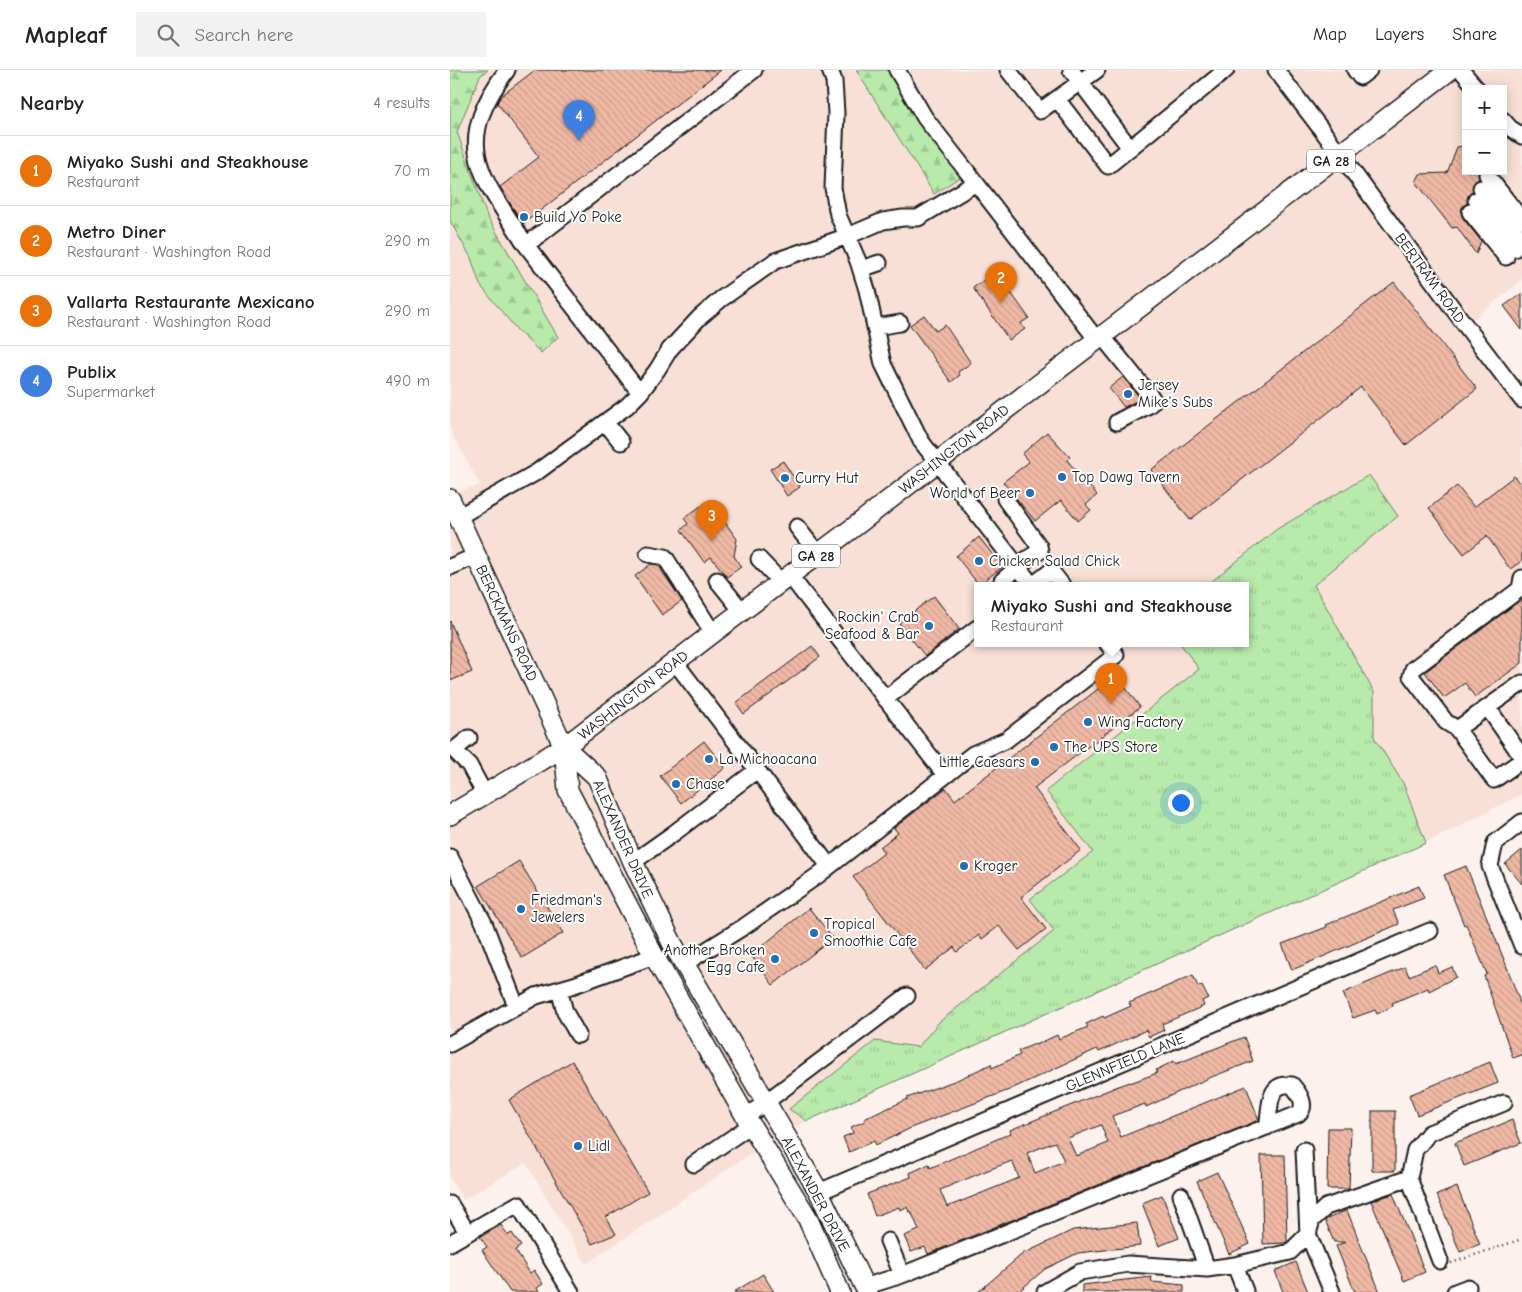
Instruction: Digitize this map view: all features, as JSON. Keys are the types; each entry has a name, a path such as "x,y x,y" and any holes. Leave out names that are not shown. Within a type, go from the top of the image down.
{"main road":[{"name":"WASHINGTON ROAD","path":"450,815 564,747 1450,70"},
{"name":"BERCKMANS ROAD","path":"450,499 564,747"},
{"name":"ALEXANDER DRIVE","path":"564,747 597,777 633,862 672,943 819,1192 866,1289"},
{"name":"ALEXANDER DRIVE","path":"564,747 568,790 654,956 807,1217 840,1292"}],"street":[{"path":"507,70 493,85 475,114 469,142 475,170 526,246 640,393"},
{"path":"830,70 834,81 836,113 833,188 838,215 861,269 867,290 883,364 921,441 1030,582"},
{"path":"897,70 925,118 1099,338 1152,398 1150,405 1117,422"},
{"path":"1008,70 1040,111 1057,99 1076,76 1097,70"},
{"path":"1057,99 1108,166 1226,70"},
{"name":"BERTRAM ROAD","path":"1276,70 1340,154 1450,306 1522,400"},
{"path":"1355,70 1360,76 1369,70"},
{"path":"1462,70 1474,85"},
{"path":"526,246 748,72"},
{"path":"1076,76 1130,148"},
{"path":"1507,125 1522,136"},
{"path":"458,516 537,472 605,422 640,393 670,349 699,318 721,299 775,261 848,236 883,221 918,218 976,183"},
{"path":"1479,194 1522,207"},
{"path":"1479,194 1522,220"},
{"path":"1479,194 1470,223 1513,248"},
{"path":"1479,194 1513,248"},
{"path":"861,269 879,263"},
{"path":"876,328 900,322"},
{"path":"605,422 621,442"},
{"path":"1002,581 1027,559 1038,553 1040,548 1005,499"},
{"path":"797,527 818,554"},
{"path":"648,554 665,557 713,633"},
{"path":"450,567 476,556"},
{"path":"759,559 785,579 885,699 944,775"},
{"path":"1036,582 1051,571 1060,582"},
{"path":"1488,708 1522,758 1494,780 1457,730 1446,722 1411,676 1413,669 1520,589 1522,578"},
{"path":"717,580 742,611"},
{"path":"885,699 974,630"},
{"path":"684,964 745,926 829,866 973,754 1006,740 1116,655 1110,647"},
{"path":"675,662 829,866"},
{"path":"1457,730 1522,684"},
{"path":"469,738 452,747 469,765 485,795"},
{"path":"633,862 757,770"},
{"path":"1522,822 1495,843 1490,866 1522,946"},
{"path":"450,857 484,923 516,1006"},
{"name":"GLENNFIELD LANE","path":"819,1192 1430,932"},
{"path":"450,1044 536,996 654,956"},
{"path":"560,989 565,1012 578,1035"},
{"path":"694,1164 749,1121 766,1103 906,996"},
{"path":"1440,1261 1410,1178 1415,1150 1429,1132 1504,1103"},
{"path":"866,1289 1267,1127"},
{"path":"1304,1150 1308,1234 1332,1292"},
{"path":"1045,1292 1080,1272 1128,1264 1207,1269 1235,1265 1290,1252 1308,1234 1312,1220 1326,1207 1410,1178"},
{"path":"1181,1195 1207,1269"},
{"path":"450,1204 467,1232"},
{"path":"450,1243 518,1204 571,1292"},
{"path":"888,1241 902,1275"},
{"path":"1235,1265 1245,1291"}],"path":[{"path":"1440,1261 1450,1263 1522,1239"}],"shaded area":[{"path":"450,70 1522,70 1522,280 1470,322 1522,400 1522,794 1426,843 783,1132 586,1264 526,1163 463,1200 450,1178 450,495 480,485 450,429"}],"green space":[{"path":"450,70 488,70 480,76 457,132 487,216 558,337 541,353 517,330 480,285 471,258 450,221"},
{"path":"856,70 891,70 960,177 934,194"},
{"path":"1369,475 1398,516 1314,585 1374,692 1374,737 1403,783 1426,843 807,1121 789,1109 875,1041 918,1047 939,1022 1054,931 1030,899 1093,852 1046,791 1199,669 1183,647 1249,647 1249,582 1211,582 1277,529"}],"building":[{"path":"535,70 721,70 523,224 500,187 539,157 497,103 501,96"},
{"path":"1462,146 1462,175 1478,175 1479,179 1473,184 1473,192 1468,196 1467,203 1462,208 1461,213 1481,241 1476,254 1457,227 1452,228 1416,182 1420,174 1447,173 1457,147"},
{"path":"998,270 1006,281 1004,283 1029,318 1021,323 1025,329 1009,340 973,288"},
{"path":"1394,282 1477,389 1406,445 1361,387 1190,520 1151,470"},
{"path":"1522,293 1522,330 1504,306"},
{"path":"924,315 936,331 945,325 971,363 958,372 960,375 951,382 910,325"},
{"name":"Jersey Mike's Subs","path":"1123,377 1141,399 1124,407 1109,388"},
{"name":"Top Dawg Tavern","path":"1047,432 1070,457 1067,460 1097,495 1086,505 1091,510 1078,521 1061,500 1035,521 1003,482 1029,462 1022,454"},
{"name":"Curry Hut","path":"783,461 800,487 787,496 770,469"},
{"path":"1514,476 1522,487 1522,561 1510,569 1487,536 1464,554 1429,508 1457,486 1474,507"},
{"path":"708,505 711,509 714,507 737,539 734,556 741,567 727,577 711,557 704,562 681,530 688,524 684,518 701,506 702,509"},
{"name":"Chicken Salad Chick","path":"979,537 1002,567 983,582 977,582 956,556"},
{"path":"651,564 658,565 682,601 662,615 635,576"},
{"name":"Rockin' Crab Seafood & Bar","path":"934,596 959,629 925,656 899,623"},
{"path":"1522,599 1522,663 1475,697 1465,683 1444,698 1425,672"},
{"path":"450,621 472,672 450,681"},
{"path":"812,646 820,657 744,714 736,703"},
{"name":"Kroger","path":"1116,675 1140,707 1034,788 1081,850 1021,897 1046,929 1019,950 999,926 982,939 979,935 957,952 954,947 925,970 853,877 884,853 880,847 898,833 894,828 946,788 955,800"},
{"path":"704,741 725,768 681,803 660,776"},
{"path":"1522,850 1522,884 1505,864"},
{"name":"Friedman's Jewelers","path":"519,861 563,933 522,958 478,886"},
{"path":"1466,866 1522,1008 1522,1055 1513,1058 1484,976 1487,974 1466,924 1464,925 1444,875"},
{"path":"1419,886 1424,898 1393,910 1399,924 1292,970 1282,944 1327,927 1326,925"},
{"path":"809,908 833,938 773,985 751,955"},
{"path":"1435,965 1438,973 1452,967 1456,977 1429,991 1428,988 1392,1003 1393,1006 1377,1014 1375,1010 1353,1018 1343,993 1405,967 1409,976"},
{"path":"1193,975 1198,987 1202,986 1208,998 1202,1001 1204,1006 1162,1024 1164,1030 1149,1037 1146,1030 1099,1052 1097,1049 1009,1090 913,1127 876,1145 874,1141 849,1152 843,1137 853,1133 851,1127 865,1121 864,1119 907,1098 957,1080 991,1064 992,1068 1020,1055 1018,1051 1035,1044 1057,1035 1059,1039 1088,1027 1086,1024 1131,1006 1129,1003"},
{"path":"1244,1037 1253,1061 1209,1078 1146,1107 1145,1104 1112,1116 1121,1137 1246,1086 1259,1120 928,1254 925,1247 911,1252 904,1236 919,1230 911,1211 909,1212 907,1207 900,1210 899,1207 875,1216 867,1194 911,1177 910,1173 929,1164 930,1168 1011,1133 1010,1130 1116,1087 1157,1073 1156,1070 1174,1061 1176,1064","holes":["1101,1125 1108,1143 1076,1156 1068,1138","1055,1142 1064,1161 1035,1173 1027,1153","1012,1161 1019,1178 947,1207 940,1190"]},
{"name":"Lidl","path":"572,1061 648,1192 606,1217 616,1234 592,1244 509,1100"},
{"path":"1490,1062 1498,1083 1417,1115 1409,1095"},
{"path":"1372,1111 1395,1111 1395,1171 1372,1171"},
{"path":"1512,1120 1521,1143 1464,1166 1455,1143"},
{"path":"1328,1128 1351,1128 1349,1189 1327,1189"},
{"path":"1261,1155 1285,1155 1287,1241 1285,1243 1263,1244"},
{"path":"1217,1172 1250,1244 1229,1254 1197,1181"},
{"path":"1457,1187 1480,1244 1460,1252 1437,1195"},
{"path":"1393,1194 1425,1272 1404,1281 1371,1201"},
{"path":"1162,1195 1179,1238 1159,1246 1142,1203"},
{"path":"1347,1210 1380,1292 1355,1292 1336,1246 1345,1242 1334,1242 1325,1220"},
{"path":"1137,1223 1140,1246 1078,1253 1045,1269 1018,1292 978,1292 1026,1251 1073,1230"},
{"path":"501,1225 508,1235 512,1233 521,1246 515,1250 530,1273 534,1270 543,1284 537,1288 539,1292 510,1292 482,1250 487,1247 480,1237"},
{"path":"1296,1262 1308,1292 1283,1292 1275,1271"},
{"path":"763,1274 774,1292 734,1292"},
{"path":"1151,1277 1152,1282 1184,1285 1184,1292 1082,1292 1082,1285"}],"place":[{"name":"Publix","path":"579,141"},
{"name":"Build Yo Poke","path":"524,217"},
{"name":"Metro Diner","path":"1001,303"},
{"name":"Jersey Mike's Subs","path":"1128,394"},
{"name":"Top Dawg Tavern","path":"1062,477"},
{"name":"Curry Hut","path":"785,478"},
{"name":"World of Beer","path":"1030,493"},
{"name":"Vallarta Restaurante Mexicano","path":"712,541"},
{"name":"Chicken Salad Chick","path":"979,561"},
{"name":"Rockin' Crab Seafood & Bar","path":"929,626"},
{"name":"Miyako Sushi and Steakhouse","path":"1111,704"},
{"name":"Wing Factory","path":"1088,722"},
{"name":"The UPS Store","path":"1054,747"},
{"name":"La Michoacana","path":"709,759"},
{"name":"Little Caesars","path":"1035,762"},
{"name":"Chase","path":"676,784"},
{"name":"Kroger","path":"964,866"},
{"name":"Friedman's Jewelers","path":"521,909"},
{"name":"Tropical Smoothie Cafe","path":"814,933"},
{"name":"Another Broken Egg Cafe","path":"775,959"},
{"name":"Lidl","path":"578,1146"}]}
